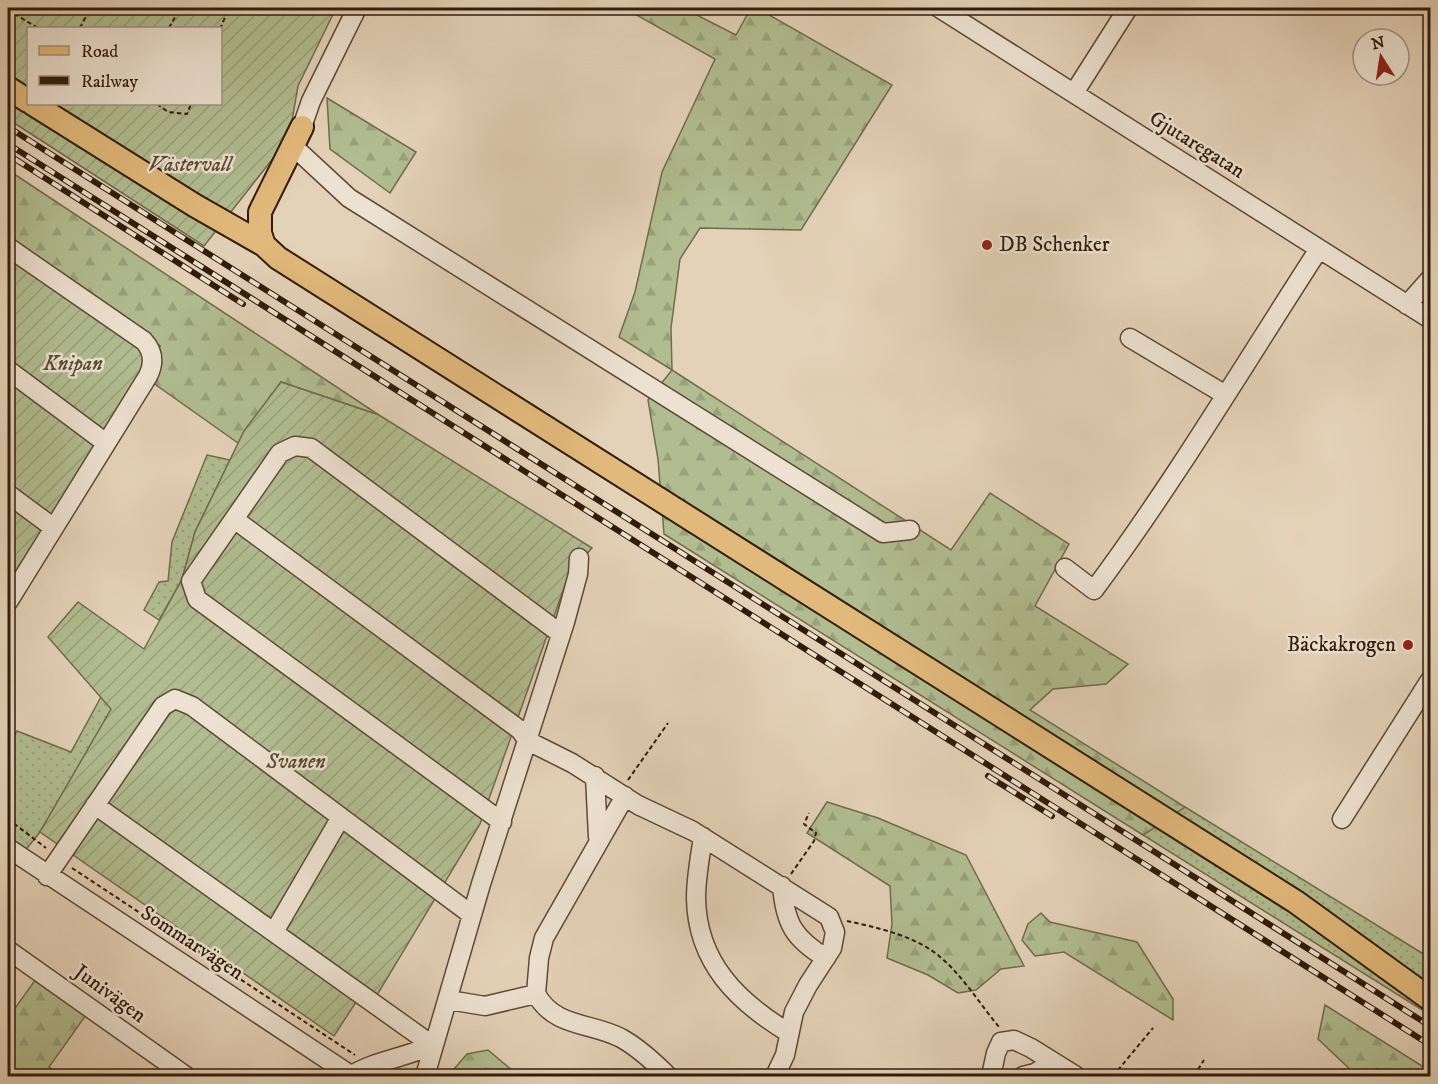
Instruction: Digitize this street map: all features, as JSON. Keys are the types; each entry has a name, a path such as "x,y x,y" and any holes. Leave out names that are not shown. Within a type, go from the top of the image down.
{"main road":[{"path":"8,88 27,100"},
{"path":"35,105 194,205 264,245 278,258 339,298 1296,902 1431,999"},
{"path":"264,245 260,234 260,212 298,137"}],"street":[{"path":"357,8 311,101 298,137 350,198 884,533 910,530"},
{"name":"Gjutaregatan","path":"939,8 1431,319"},
{"path":"1074,93 1128,8"},
{"path":"8,247 149,346 152,361 150,372 8,602"},
{"path":"1065,568 1094,590 1147,518 1224,394 1319,249"},
{"path":"1407,305 1431,279"},
{"path":"1130,338 1224,394"},
{"path":"8,370 106,443"},
{"path":"502,822 197,599 191,581 280,453 295,446 311,448 561,634"},
{"path":"8,494 54,528"},
{"path":"234,519 520,730 528,741 703,837 830,917 836,932 832,948 794,1012 786,1055 775,1077"},
{"path":"425,1077 432,1045 561,634 578,574 579,558"},
{"path":"1342,819 1431,680"},
{"path":"47,876 163,706 175,699 192,706 472,915"},
{"path":"595,776 598,842"},
{"path":"622,794 544,938 539,958 536,994 546,1010 559,1019 619,1037 653,1060 668,1077"},
{"path":"95,805 432,1045"},
{"path":"274,932 341,817"},
{"path":"703,837 696,898 706,946 719,973 736,995 756,1013 789,1033"},
{"name":"Sommarvägen","path":"8,848 351,1076"},
{"path":"782,886 789,925 801,939 826,958"},
{"name":"Junivägen","path":"8,950 186,1077"},
{"path":"448,1000 485,1006 536,994"},
{"path":"992,1077 996,1053 1001,1042 1010,1041 1031,1048 1076,1077"},
{"path":"351,1076 370,1064 403,1058 432,1045"},
{"path":"1023,1077 1053,1062"}],"path":[{"path":"80,27 90,8"},
{"path":"170,27 180,8"},
{"path":"221,27 229,8"},
{"path":"8,10 36,27"},
{"path":"158,105 168,112 187,114 191,105"},
{"path":"622,794 668,723"},
{"path":"782,886 814,842 816,833 804,824 809,813"},
{"path":"8,819 58,858 370,1064"},
{"path":"830,917 896,934 930,950 970,990 1010,1041"},
{"path":"1113,1077 1152,1028"},
{"path":"1194,1077 1204,1060"}],"green space":[{"name":"Västervall","path":"8,8 336,8 298,86 289,138 204,246 8,119"},
{"path":"636,8 683,8 736,35 751,8 757,8 892,85 801,230 700,228 680,259 671,328 672,370 619,337 635,292 662,172 715,59 633,13"},
{"path":"327,98 416,152 390,193 330,149"},
{"path":"8,170 379,415 281,382 238,443 142,375 160,346 8,238"},
{"name":"Knipan","path":"8,238 160,346 8,602"},
{"path":"672,370 951,550 990,493 1069,544 1035,606 1128,664 1106,684 1053,689 1030,710 1185,807 1143,835 664,534 658,459 648,400"},
{"name":"Svanen","path":"281,382 379,415 592,548 569,574 480,824 368,1010 356,1002 334,1036 40,832 111,709 48,637 78,602 144,649 182,579 195,532 244,431"},
{"path":"207,455 230,460 195,532 182,579 159,620 144,610 159,582 168,581 172,542"},
{"path":"101,697 112,709 40,832 24,852 8,841 8,745 17,731 71,752"},
{"path":"827,802 878,818 966,855 1024,966 1001,969 976,990 958,993 928,975 887,958 892,924 890,886 807,833"},
{"path":"1185,807 1430,958 1430,1015 1143,835"},
{"path":"1041,913 1050,922 1137,942 1173,999 1173,1020 1064,952 1035,956 1022,940 1028,924"},
{"path":"36,979 86,1015 49,1067 62,1076 8,1076 8,1018"},
{"path":"1325,1005 1430,1071 1430,1076 1357,1076 1318,1039"},
{"path":"488,1050 519,1076 434,1076 449,1075 467,1054"}],"railway":[{"path":"8,127 1430,1026"},
{"path":"8,144 1430,1045"},
{"path":"15,159 243,304"},
{"path":"988,776 1052,816"}],"place":[{"name":"DB Schenker","path":"987,245"},
{"name":"Bäckakrogen","path":"1408,645"}]}
